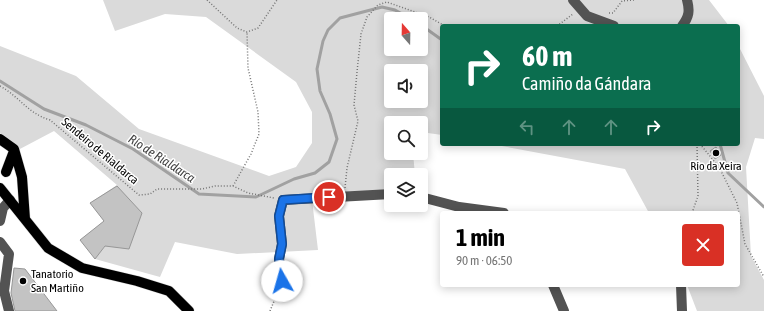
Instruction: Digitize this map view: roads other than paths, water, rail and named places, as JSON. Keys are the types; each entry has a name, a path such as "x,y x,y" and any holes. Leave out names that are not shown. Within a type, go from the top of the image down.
{"main road":[{"path":"1,141 14,149 20,170 25,219"},
{"path":"3,173 14,149"},
{"path":"3,173 20,170"},
{"path":"0,188 4,205 25,219 48,248 82,268 137,281 169,291 189,311"}],"street":[{"path":"573,0 587,16 609,24"},
{"path":"684,24 688,18 690,9 687,0"},
{"path":"282,281 279,259 282,244 279,216 283,200 384,194"},
{"path":"428,200 459,207 489,211"},
{"path":"0,221 4,205"},
{"path":"0,242 9,254 4,291 9,311"},
{"path":"554,287 564,311"},
{"path":"681,287 682,311"}],"waterway":[{"name":"Río de Rialdarca","path":"0,81 44,109 86,125 133,149 199,194 256,197 294,179 315,173 329,162 337,139 330,114 320,91 317,69 323,41 328,30 340,18 382,7 399,12"},
{"name":"Río de Rialdarca","path":"428,30 440,39"},
{"name":"Río de Rialdarca","path":"721,146 728,173 764,207"}],"place":[{"name":"Río da Xeira","path":"716,153"},
{"name":"Tanatorio San Martiño","path":"23,281"}]}
